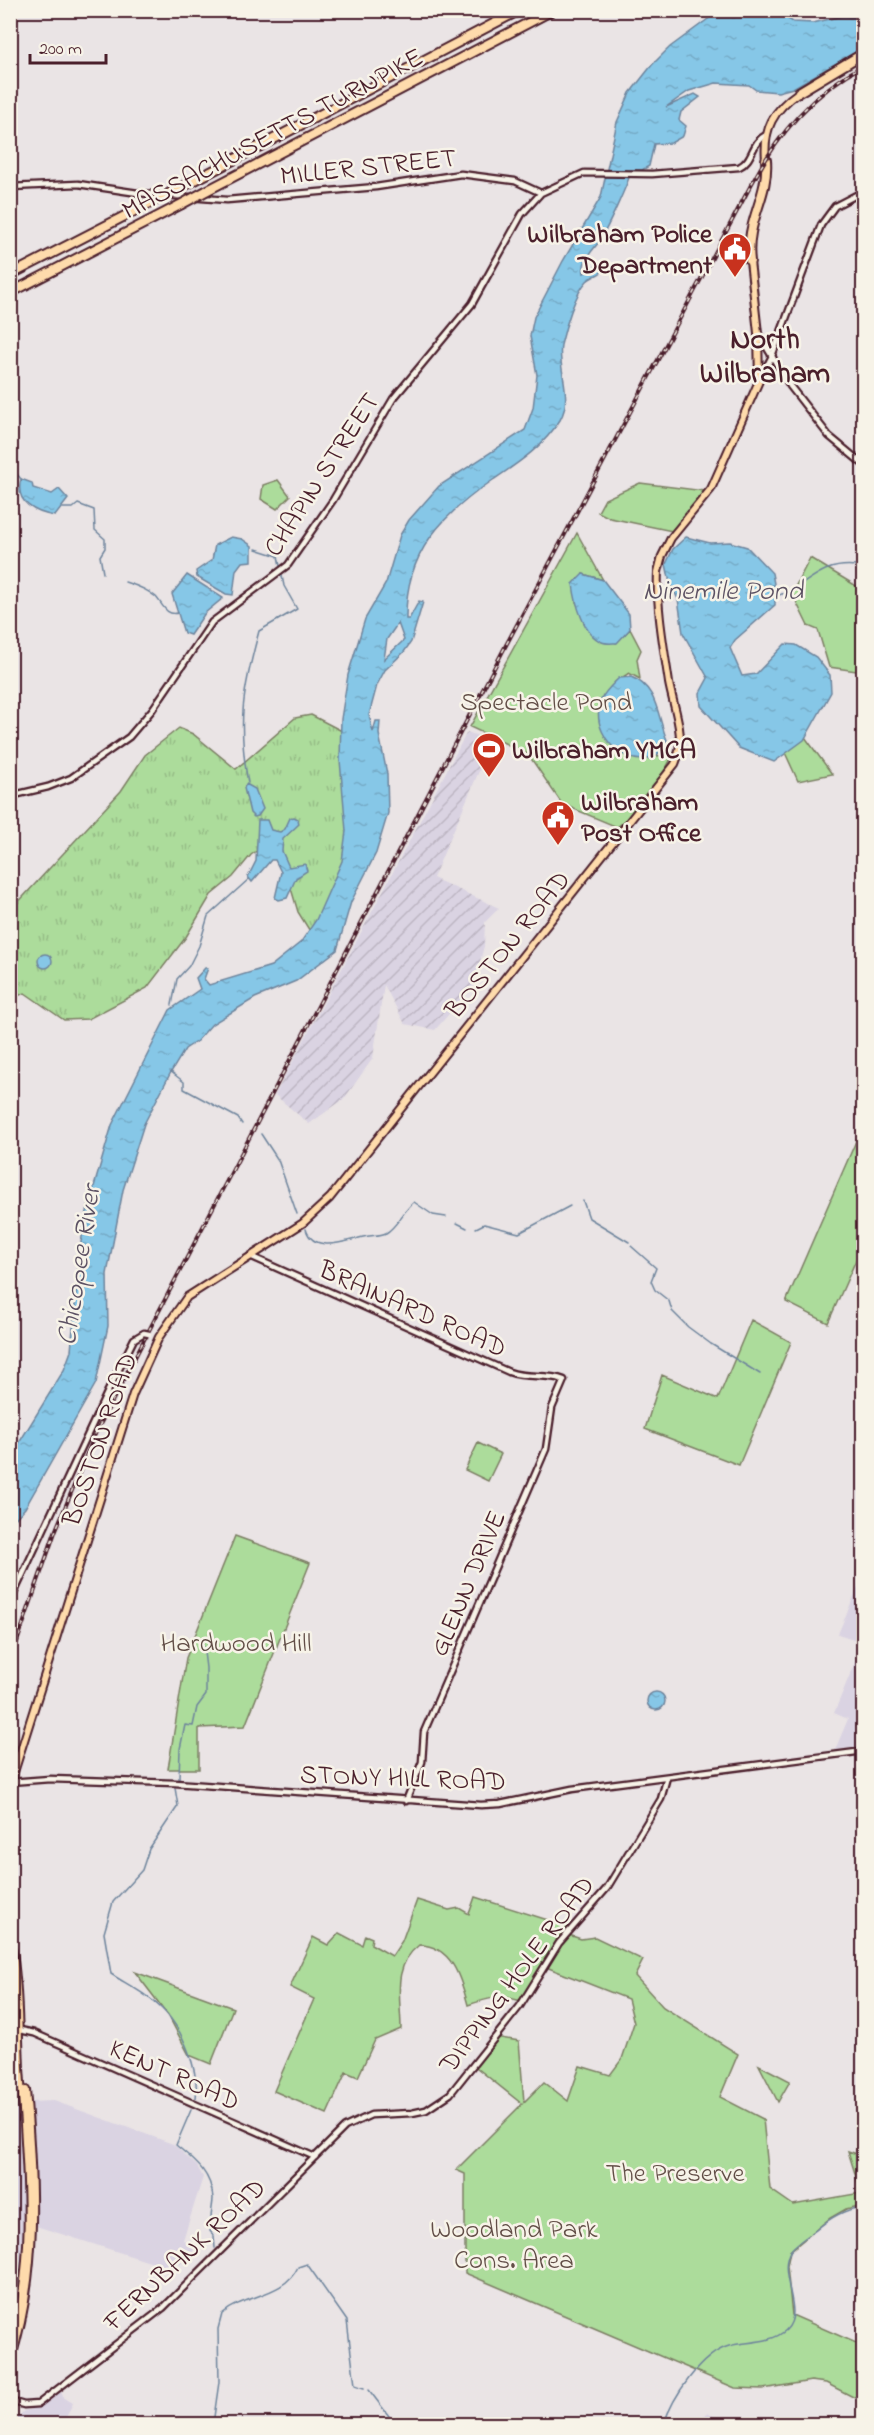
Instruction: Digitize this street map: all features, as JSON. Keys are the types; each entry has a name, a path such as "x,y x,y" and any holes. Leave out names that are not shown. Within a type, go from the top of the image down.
{"highway":[{"name":"MASSACHUSETTS TURNPIKE","path":"10,275 520,10"},
{"name":"MASSACHUSETTS TURNPIKE","path":"10,293 553,10"},
{"path":"799,92 864,53"},
{"name":"BOSTON ROAD","path":"750,261 750,227 765,185 766,160"}],"main road":[{"path":"541,193 576,175 642,174 739,167 747,162 755,145 766,139 777,111 799,92"},
{"name":"BOSTON ROAD","path":"766,139 766,160"},
{"name":"MILLER STREET","path":"10,187 78,184 138,193 227,200 376,187 461,174 515,181 541,193"},
{"path":"759,381 772,356 821,225 832,209 864,191"},
{"name":"CHAPIN STREET","path":"10,796 48,787 71,778 94,764 129,737 152,710 212,622 280,573 299,552 393,399 472,304 522,214 541,193"},
{"name":"BOSTON ROAD","path":"11,1783 130,1402 141,1372 159,1337 187,1297 303,1223 335,1192 672,769 681,743 660,612 659,566 671,538 711,489 759,381 758,333 750,261"},
{"path":"758,333 790,386 829,435 864,465"},
{"name":"BRAINARD ROAD","path":"250,1256 515,1374 547,1376 564,1380"},
{"path":"10,1602 115,1375 134,1339 147,1334 159,1337"},
{"name":"GLENN DRIVE","path":"406,1801 422,1762 424,1732 546,1449 552,1408 564,1380"},
{"name":"STONY HILL ROAD","path":"11,1783 60,1779 175,1783 406,1801 500,1804 562,1791 864,1751"},
{"name":"DIPPING HOLE ROAD","path":"344,2128 356,2119 371,2115 402,2114 426,2110 450,2094 520,2006 558,1943 607,1888 661,1799 667,1777"},
{"path":"10,1936 17,1975 28,2215 20,2312 10,2349"},
{"path":"10,2363 26,2310 33,2218 20,2030"},
{"name":"KENT ROAD","path":"20,2030 34,2033 315,2157"},
{"name":"FERNBANK ROAD","path":"10,2402 24,2405 38,2404 163,2308 344,2128"}],"shaded area":[{"path":"467,732 492,741 433,878 499,908 485,922 484,946 474,985 435,1030 405,1024 384,985 373,1058 344,1099 309,1124 275,1095"},
{"path":"863,1575 863,1642 838,1634"},
{"path":"863,1643 863,1747 835,1750 848,1719 834,1713"},
{"path":"10,2058 18,2058 25,2201 21,2267 11,2334"},
{"path":"54,2101 173,2144 197,2166 203,2177 183,2240 195,2246 192,2253 180,2264 175,2262 172,2269 36,2226 30,2102"},
{"path":"61,2391 63,2397 73,2403 63,2424 11,2424 24,2411 37,2408"},
{"path":"706,2413 732,2424 700,2424"}],"green space":[{"path":"278,480 290,496 277,509 261,499 263,485"},
{"path":"640,483 705,491 672,531 610,518 598,512 605,499"},
{"name":"Spectacle Pond","path":"577,533 603,580 583,574 576,602 581,611 616,643 630,629 641,650 637,659 640,679 629,673 615,682 600,724 614,746 629,756 638,758 673,753 665,770 649,793 617,827 562,804 528,754 470,727"},
{"path":"810,558 863,590 863,672 829,667 818,630 808,626 792,593"},
{"path":"311,715 342,731 349,849 311,933 298,912 285,868 265,845 251,855 233,877 211,895 186,937 147,988 88,1019 64,1020 25,993 12,998 11,1006 11,910 121,791 145,755 179,728 193,734 236,769 295,718"},
{"path":"805,737 832,774 798,781 782,746"},
{"path":"863,1125 863,1244 828,1323 786,1302"},
{"path":"751,1320 791,1342 739,1465 645,1429 662,1375 718,1399"},
{"path":"478,1443 501,1454 488,1481 465,1470"},
{"name":"Hardwood Hill","path":"235,1536 310,1563 245,1726 199,1728 199,1769 168,1769 186,1658"},
{"name":"Woodland Park Cons. Area","path":"475,1897 570,1927 566,1934 581,1939 595,1937 643,1960 635,1976 663,2007 738,2054 720,2097 763,2119 770,2189 793,2205 861,2193 848,2151 863,2156 863,2205 846,2209 830,2218 790,2251 787,2266 792,2315 863,2346 863,2398 855,2398 826,2383 811,2381 763,2389 735,2388 465,2273 465,2174 456,2170 522,2104 472,2064 495,2037 519,2041 524,2102 544,2082 568,2101 580,2066 610,2075 622,2059 634,2023 628,1999 546,1967 523,2002 496,1998 468,2005 458,1975 447,1957 440,1951 419,1945 404,1963 401,1973 399,1995 401,2029 375,2040 358,2077 346,2072 327,2114 274,2091 314,1999 290,1987 313,1937 328,1945 339,1933 362,1945 365,1935 372,1938 371,1944 392,1956 402,1941 417,1900 449,1910 459,1908 469,1914"},
{"path":"135,1972 233,2008 211,2064 189,2055 168,2015"},
{"name":"The Preserve","path":"759,2065 790,2081 778,2102"}],"water":[{"path":"719,11 775,11 793,22 813,23 863,11 863,48 793,88 778,92 756,90 749,85 716,83 689,91 666,107 695,94 700,97 681,112 679,120 686,126 683,136 671,143 654,144 649,166 642,170 631,170 608,226 586,259 584,273 598,265 605,269 589,279 583,286 565,330 560,354 566,402 560,420 529,454 474,494 442,522 419,556 407,596 406,619 409,619 419,601 423,602 411,642 385,670 377,685 369,715 373,732 376,721 380,721 379,734 387,774 388,813 376,853 351,902 337,950 296,981 255,998 212,1024 197,1041 185,1049 171,1072 144,1124 123,1190 107,1274 108,1326 96,1383 25,1508 11,1523 11,1456 64,1370 71,1351 80,1247 88,1207 112,1125 170,1010 200,989 196,978 205,968 208,968 204,979 209,985 271,966 301,942 316,920 342,861 346,831 340,760 341,719 348,675 365,619 386,583 400,535 409,520 439,486 525,430 533,408 537,375 530,336 534,317 563,261 601,197 617,122 630,93 670,47","holes":["398,623 404,640 384,659 387,639"]},
{"path":"21,479 32,483 33,488 52,494 59,489 68,499 55,516 41,512 24,500 20,487"},
{"path":"231,537 242,539 252,546 252,561 242,562 236,570 233,595 226,594 197,577 196,571 212,560 215,545"},
{"name":"Ninemile Pond","path":"686,537 710,543 730,542 747,547 772,573 775,605 735,640 730,648 742,676 756,674 785,644 796,645 816,657 830,675 831,692 804,740 774,762 739,748 701,706 700,693 708,678 683,633 678,599 670,583 666,564 673,549"},
{"path":"583,574 603,580 629,614 630,629 617,643 602,642 595,638 581,617 573,584"},
{"path":"187,575 223,598 205,613 190,635 184,633 172,594"},
{"name":"Spectacle Pond","path":"631,677 647,688 652,695 667,740 659,753 648,759 635,759 622,754 602,732 599,716 601,700 606,691 619,678"},
{"path":"246,784 255,789 263,809 258,816 254,817 250,813 244,788"},
{"path":"290,818 298,819 299,824 283,839 282,851 289,867 305,864 307,871 296,878 287,898 279,900 275,898 281,872 275,860 271,860 252,882 248,877 256,861 258,820 267,820 271,830 280,832 285,829"},
{"path":"45,954 50,956 52,961 50,966 45,968 40,966 38,961 40,956"},
{"path":"652,1692 660,1692 665,1697 663,1708 652,1710 647,1705 647,1697"}],"waterway":[{"path":"10,466 21,479"},
{"path":"61,508 73,508 78,504 94,510 95,530 105,539 105,548 100,556 103,573"},
{"path":"248,783 243,741 243,706 259,631 297,609 284,586 278,556 256,549"},
{"path":"795,589 827,569 844,566 864,567"},
{"path":"125,582 153,594 170,613 178,613"},
{"path":"775,596 789,592"},
{"path":"172,1005 177,979 189,966 199,946 208,916 249,879"},
{"path":"170,1071 184,1082 184,1089 238,1118 242,1124"},
{"path":"261,1134 278,1160 297,1214"},
{"path":"583,1201 589,1218 629,1242"},
{"path":"306,1229 310,1237 323,1244 381,1235 393,1227 414,1202 433,1215 446,1217"},
{"path":"476,1228 484,1224 519,1233 570,1206"},
{"path":"457,1223 467,1228"},
{"path":"631,1246 656,1268 651,1281 655,1290 669,1301 672,1311 688,1327 760,1374"},
{"path":"179,1779 180,1749 185,1725 193,1726 197,1707 206,1695 203,1644"},
{"path":"175,1788 178,1806 149,1849 142,1870 113,1902 104,1933 111,1974 153,2001 172,2020 178,2030 193,2064 196,2098"},
{"path":"191,2110 176,2145 190,2156 209,2181 213,2198 210,2231 214,2236 215,2248"},
{"path":"664,2424 681,2390 698,2367 708,2358 729,2346 766,2340 786,2330 793,2313 786,2270 791,2250 833,2218 864,2206"},
{"path":"213,2424 219,2382 218,2329 222,2314 231,2307 274,2290 292,2277 298,2267 307,2264 347,2321 355,2385 364,2388"},
{"path":"369,2390 395,2424"}],"railway":[{"path":"10,1662 55,1532 96,1432 505,647 761,166 798,116 828,88 864,65"}],"place":[{"name":"Wilbraham Police Department","path":"735,278"},
{"name":"Wilbraham YMCA","path":"489,778"},
{"name":"Wilbraham Post Office","path":"558,846"}],"district":[{"name":"North Wilbraham","path":"765,356"}],"water label":[{"name":"Chicopee River","path":"77,1265"}]}
